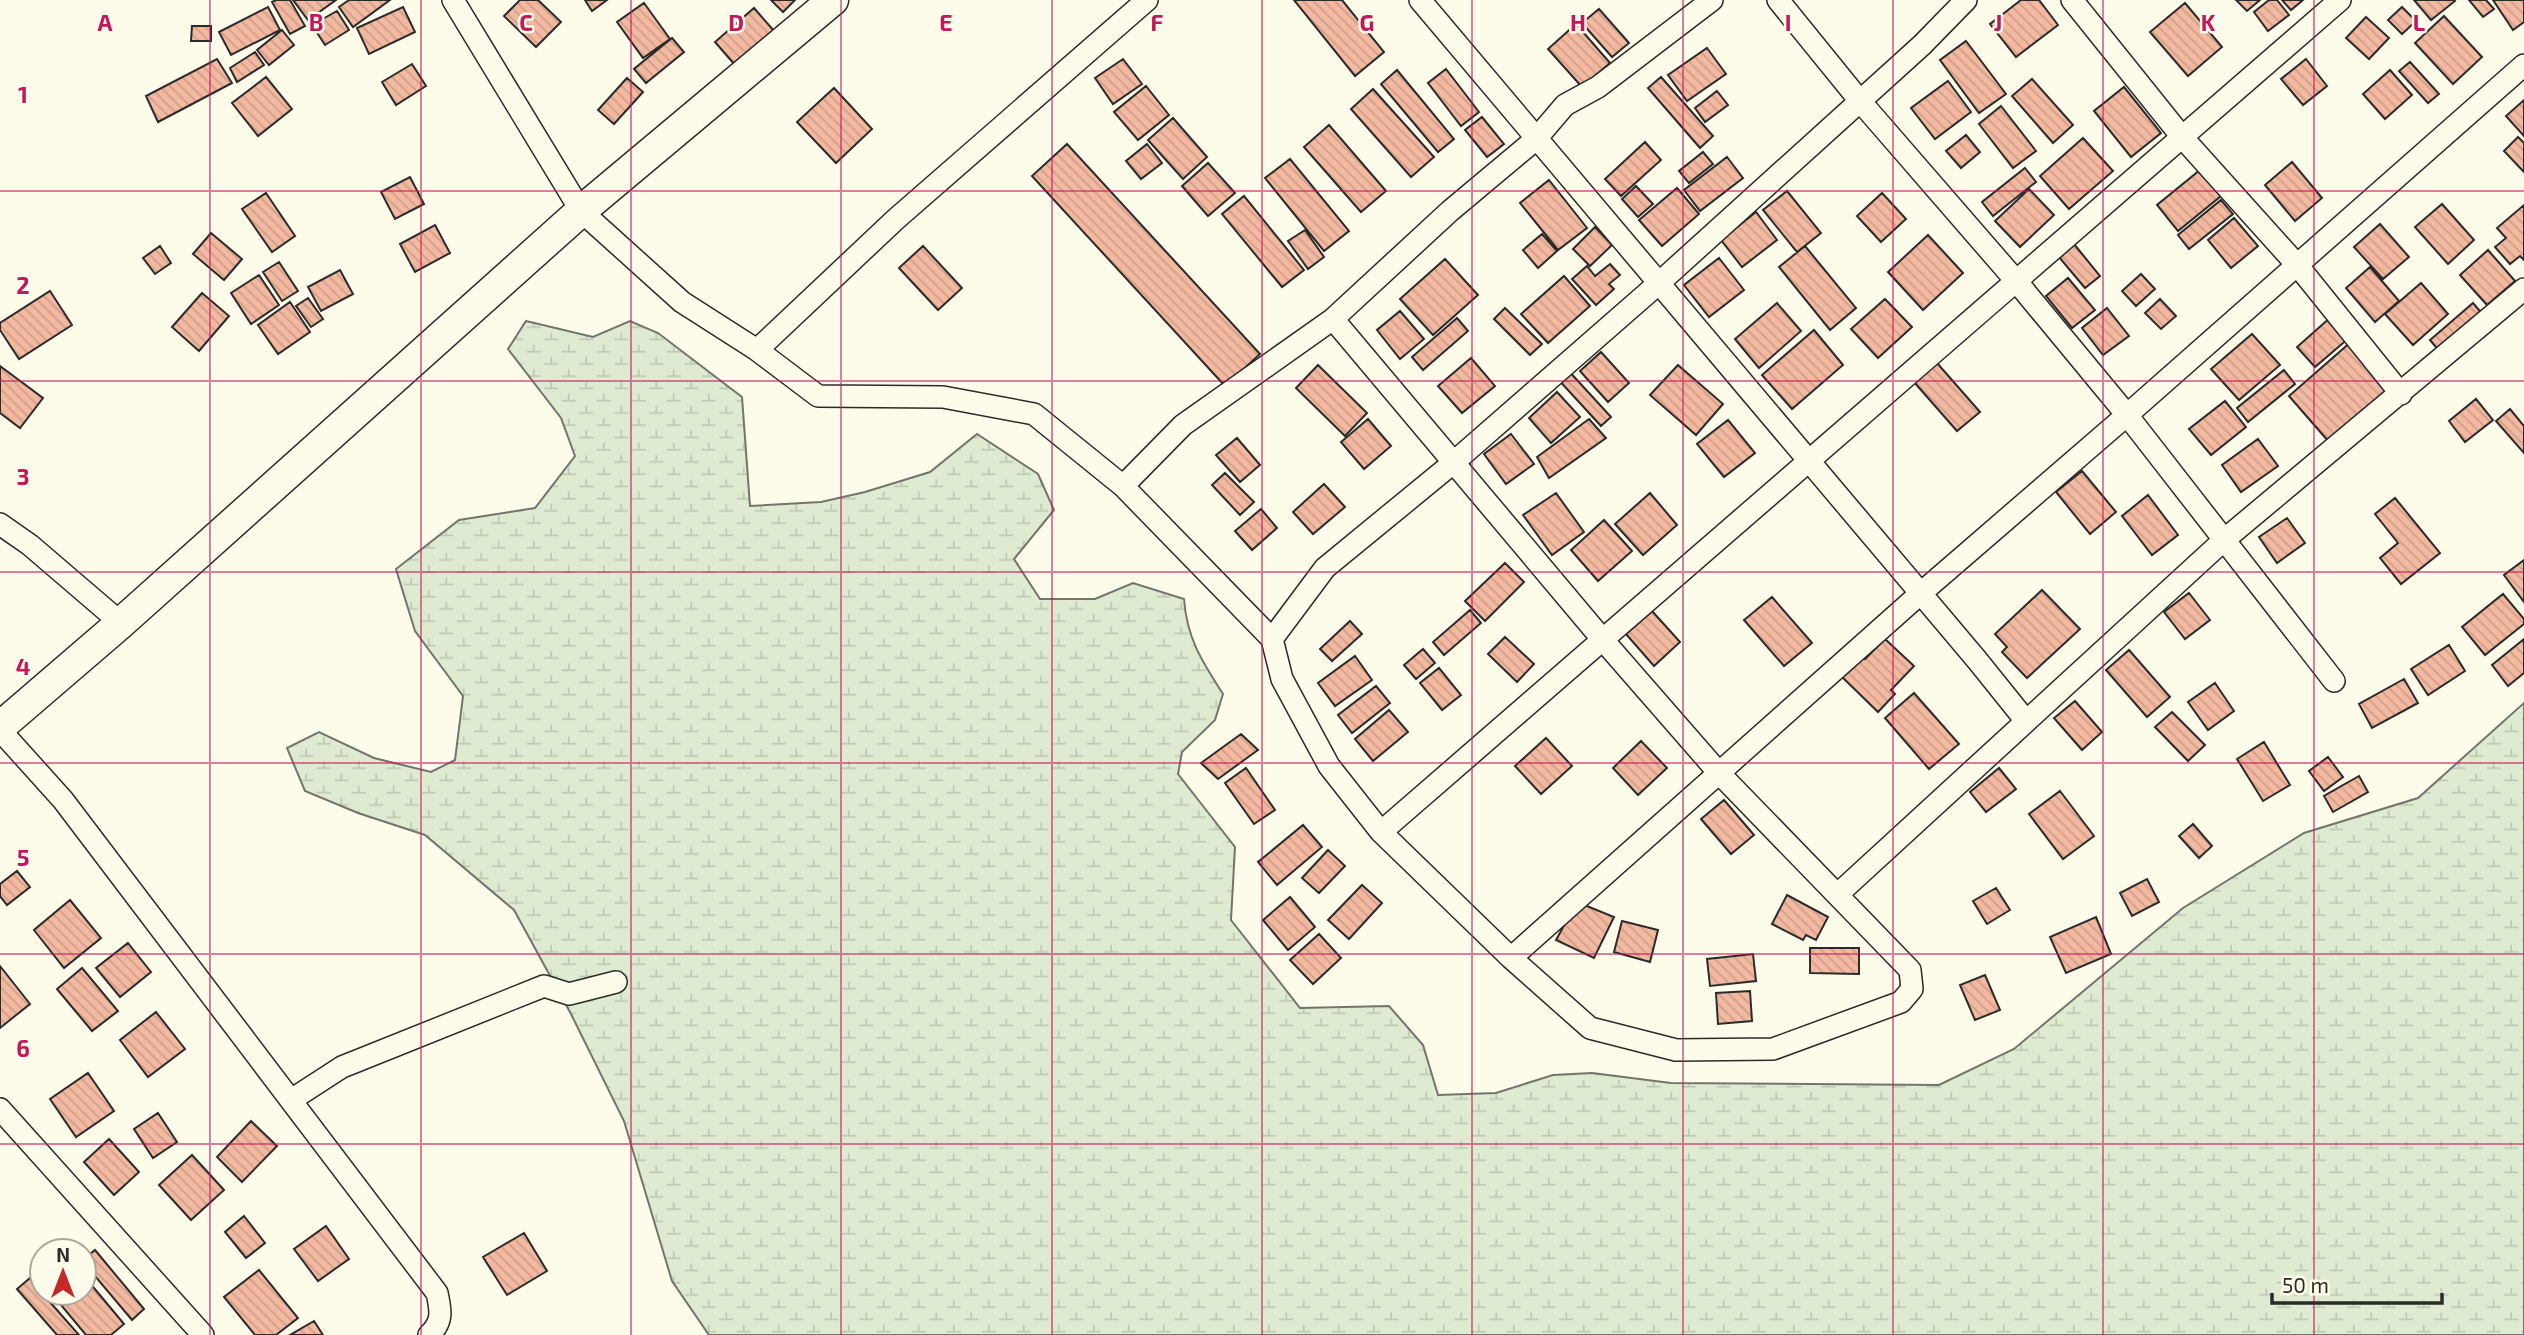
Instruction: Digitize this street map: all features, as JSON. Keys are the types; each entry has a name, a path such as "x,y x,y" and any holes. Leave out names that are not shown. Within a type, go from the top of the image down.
{"main road":[{"path":"0,728 582,211 833,0"}],"street":[{"path":"453,0 582,211 682,302 757,350 818,396 943,397 1034,414 1123,486 1272,639 1282,679 1329,766 1381,832 1511,958 1590,1028 1676,1050 1773,1049 1901,1002 1912,989 1910,970 1719,773 1603,640 1333,319"},
{"path":"757,350 895,219 1147,0"},
{"path":"1420,0 2026,721"},
{"path":"1123,486 1183,425 1333,319 1450,211 1536,139 1565,105 1598,87 1712,0"},
{"path":"1778,0 1860,101 2017,282 2127,415 2334,681"},
{"path":"1272,639 1325,568 1453,463 1659,283 1922,45 1966,0"},
{"path":"2072,0 2182,137 2298,265 2401,394"},
{"path":"1381,832 2340,0"},
{"path":"1511,958 1921,593 2524,65"},
{"path":"1838,894 2224,540 2524,289"},
{"path":"0,524 30,545 121,623"},
{"path":"0,728 63,800 437,1293 442,1314 436,1328 429,1335"},
{"path":"291,1100 342,1067 544,986 569,994 615,982"},
{"path":"0,1109 202,1335"}],"green space":[{"path":"526,321 593,337 630,321 658,333 742,397 750,506 821,502 930,472 977,434 1038,474 1054,510 1014,559 1040,599 1095,599 1133,583 1184,599 1192,638 1223,694 1215,720 1182,752 1178,774 1235,847 1231,920 1300,1008 1389,1006 1423,1045 1438,1095 1496,1093 1553,1075 1592,1073 1671,1083 1939,1085 2014,1049 2183,908 2304,833 2418,798 2524,703 2524,1335 709,1335 672,1281 624,1121 571,1014 514,910 425,835 358,813 305,791 287,748 319,732 374,758 431,772 455,760 463,696 415,631 396,569 459,520 535,508 575,456 561,418 508,349"}],"building":[{"path":"290,0 305,26 290,34 272,2"},
{"path":"293,0 336,0 308,20"},
{"path":"349,0 390,0 353,27 339,7"},
{"path":"520,0 538,0 561,22 536,47 504,16"},
{"path":"585,0 607,0 592,11"},
{"path":"771,0 795,0 783,12"},
{"path":"1294,0 1342,0 1384,52 1355,76"},
{"path":"2021,0 2039,0 2058,25 2016,57 1990,24"},
{"path":"2236,0 2260,0 2247,11"},
{"path":"2269,0 2277,0 2289,15 2268,31 2254,12"},
{"path":"2282,0 2303,0 2291,10"},
{"path":"2414,0 2454,0 2455,1 2431,20"},
{"path":"2469,0 2486,0 2494,9 2483,17"},
{"path":"2493,0 2524,0 2524,22 2513,30"},
{"path":"644,3 670,39 643,58 617,22"},
{"path":"2185,3 2222,47 2188,76 2150,32"},
{"path":"268,7 280,30 231,55 219,32"},
{"path":"403,7 415,32 369,54 357,28"},
{"path":"2402,7 2416,21 2402,34 2388,20"},
{"path":"754,8 781,39 742,73 715,42"},
{"path":"1599,9 1629,43 1612,57 1582,23"},
{"path":"337,11 349,30 325,45 312,25"},
{"path":"2444,16 2482,57 2453,84 2415,43"},
{"path":"2366,17 2389,38 2369,59 2346,38"},
{"path":"1576,24 1610,63 1582,87 1548,49"},
{"path":"192,26 211,26 211,41 191,41"},
{"path":"282,30 294,45 269,65 257,50"},
{"path":"672,38 684,52 646,83 634,69"},
{"path":"1966,41 2006,94 1979,113 1940,60"},
{"path":"1707,48 1726,74 1687,101 1668,75"},
{"path":"255,52 264,65 237,82 230,68"},
{"path":"217,59 232,83 158,122 146,96"},
{"path":"1123,59 1142,84 1113,104 1095,78"},
{"path":"2306,59 2327,86 2303,105 2281,79"},
{"path":"2410,62 2439,94 2428,103 2399,71"},
{"path":"412,64 426,86 396,105 382,82"},
{"path":"1446,69 1479,112 1461,126 1428,83"},
{"path":"1397,70 1454,139 1438,152 1381,84"},
{"path":"2390,70 2412,95 2385,119 2363,94"},
{"path":"266,77 292,109 258,136 232,103"},
{"path":"1661,77 1713,136 1700,148 1648,88"},
{"path":"627,78 643,92 614,124 598,110"},
{"path":"2032,79 2073,125 2053,143 2012,96"},
{"path":"1948,81 1971,112 1935,139 1911,108"},
{"path":"1146,86 1169,115 1138,140 1114,112"},
{"path":"2124,87 2161,133 2131,157 2094,111"},
{"path":"834,88 872,129 836,163 797,122"},
{"path":"1373,89 1434,157 1411,177 1351,109"},
{"path":"1717,91 1728,105 1705,122 1695,108"},
{"path":"2524,100 2524,136 2506,116"},
{"path":"2001,106 2036,151 2013,168 1979,124"},
{"path":"1482,117 1504,144 1487,157 1465,130"},
{"path":"1173,118 1207,157 1183,179 1148,140"},
{"path":"1329,125 1386,191 1361,212 1304,147"},
{"path":"1966,135 1980,152 1961,168 1946,151"},
{"path":"2518,137 2524,143 2524,172 2504,151"},
{"path":"2083,138 2113,171 2069,209 2040,176"},
{"path":"1645,142 1661,160 1621,196 1605,179"},
{"path":"1067,144 1260,354 1225,386 1032,176"},
{"path":"1147,144 1162,163 1141,179 1126,161"},
{"path":"1703,152 1713,164 1689,183 1679,171"},
{"path":"1727,157 1743,178 1700,211 1684,190"},
{"path":"1290,159 1349,231 1324,251 1265,178"},
{"path":"2292,162 2322,198 2295,221 2265,185"},
{"path":"1208,163 1235,193 1208,216 1182,186"},
{"path":"2025,168 2036,182 1993,216 1982,202"},
{"path":"2200,170 2221,196 2178,231 2157,205"},
{"path":"410,177 424,204 395,219 381,192"},
{"path":"1549,180 1587,228 1558,250 1520,203"},
{"path":"1636,186 1653,204 1638,217 1622,199"},
{"path":"1677,188 1699,214 1662,246 1639,220"},
{"path":"2029,189 2054,215 2020,247 1995,221"},
{"path":"1787,191 1821,233 1797,252 1763,210"},
{"path":"266,193 295,236 272,252 242,209"},
{"path":"1882,193 1906,219 1881,242 1857,216"},
{"path":"1244,196 1304,270 1282,287 1222,214"},
{"path":"2221,200 2233,214 2189,249 2178,235"},
{"path":"2442,204 2474,240 2448,264 2415,227"},
{"path":"2524,205 2524,260 2520,256 2510,264 2495,247 2506,238 2497,228"},
{"path":"1756,212 1777,240 1742,267 1721,240"},
{"path":"2234,218 2258,246 2231,268 2208,240"},
{"path":"2380,224 2409,257 2383,279 2354,247"},
{"path":"435,225 450,253 415,272 400,244"},
{"path":"1595,227 1612,245 1590,266 1573,249"},
{"path":"1305,230 1324,257 1308,269 1288,241"},
{"path":"211,233 242,259 224,280 193,254"},
{"path":"1542,234 1557,251 1538,268 1523,250"},
{"path":"1928,235 1963,273 1923,310 1888,272"},
{"path":"2074,244 2100,276 2085,288 2059,257"},
{"path":"160,246 171,263 155,274 143,258"},
{"path":"923,246 962,288 938,310 899,268"},
{"path":"1805,246 1856,308 1830,330 1779,267"},
{"path":"2488,250 2515,281 2487,305 2460,275"},
{"path":"1719,258 1744,290 1709,317 1684,285"},
{"path":"1445,259 1478,295 1433,335 1400,299"},
{"path":"279,262 298,291 282,301 263,272"},
{"path":"1610,264 1620,275 1609,284 1614,289 1596,305 1572,279 1587,266 1595,276"},
{"path":"2370,267 2399,301 2375,322 2346,288"},
{"path":"340,270 353,294 321,311 308,287"},
{"path":"2141,274 2155,289 2136,306 2122,291"},
{"path":"259,275 279,305 251,324 231,293"},
{"path":"1564,276 1590,306 1548,343 1521,314"},
{"path":"2068,278 2095,310 2072,328 2046,296"},
{"path":"2421,283 2448,314 2413,345 2385,314"},
{"path":"50,291 72,325 19,359 0,330 0,323"},
{"path":"202,293 229,316 199,351 172,327"},
{"path":"308,298 323,319 311,327 296,306"},
{"path":"1885,299 1912,327 1878,358 1851,329"},
{"path":"2160,299 2176,316 2161,329 2145,313"},
{"path":"290,302 310,332 278,354 258,325"},
{"path":"1777,303 1801,331 1759,368 1735,339"},
{"path":"2473,303 2484,316 2441,353 2430,340"},
{"path":"1505,308 1542,344 1530,355 1494,319"},
{"path":"2107,308 2129,336 2103,355 2082,328"},
{"path":"1400,311 1424,339 1400,359 1377,330"},
{"path":"2331,317 2349,338 2315,367 2297,347"},
{"path":"1457,318 1468,331 1423,370 1412,357"},
{"path":"1814,330 1843,365 1792,409 1762,375"},
{"path":"2252,334 2280,365 2239,400 2211,369"},
{"path":"2352,341 2393,387 2329,442 2289,396"},
{"path":"1601,352 1629,383 1608,402 1580,371"},
{"path":"1471,358 1495,386 1462,413 1438,386"},
{"path":"1937,363 1980,412 1957,431 1914,382"},
{"path":"1318,365 1367,413 1345,436 1296,388"},
{"path":"1678,365 1723,404 1696,435 1650,395"},
{"path":"0,366 43,398 20,428 0,413"},
{"path":"1566,368 1611,417 1601,426 1556,377"},
{"path":"2284,370 2295,384 2248,422 2237,408"},
{"path":"1557,392 1580,417 1551,443 1529,418"},
{"path":"2476,399 2493,420 2465,442 2449,421"},
{"path":"2225,401 2246,427 2211,455 2189,429"},
{"path":"2510,409 2524,426 2524,453 2496,421"},
{"path":"1368,419 1391,446 1364,469 1341,442"},
{"path":"1589,419 1606,438 1549,478 1537,457"},
{"path":"1728,420 1755,453 1724,477 1697,444"},
{"path":"1511,434 1534,464 1506,484 1484,454"},
{"path":"1237,438 1260,465 1240,482 1216,455"},
{"path":"2258,439 2278,466 2241,492 2222,465"},
{"path":"2082,471 2116,512 2090,534 2056,492"},
{"path":"1225,473 1254,502 1240,515 1212,485"},
{"path":"1324,484 1345,507 1313,534 1293,512"},
{"path":"1556,493 1584,532 1552,555 1523,515"},
{"path":"1650,493 1677,525 1643,555 1615,524"},
{"path":"2148,495 2178,535 2152,555 2122,516"},
{"path":"2395,498 2440,553 2401,584 2380,558 2398,543 2375,514"},
{"path":"1261,509 1277,528 1252,550 1235,531"},
{"path":"2287,518 2305,543 2277,563 2259,537"},
{"path":"1604,520 1632,551 1598,581 1571,550"},
{"path":"2524,560 2524,602 2504,575"},
{"path":"1505,563 1524,582 1485,621 1465,601"},
{"path":"2042,590 2080,629 2027,678 2002,652 2007,647 1995,634"},
{"path":"2189,593 2210,620 2185,639 2164,612"},
{"path":"2503,594 2524,619 2524,624 2485,655 2462,627"},
{"path":"1772,597 1812,643 1784,666 1744,620"},
{"path":"1470,610 1481,623 1444,655 1433,642"},
{"path":"1652,611 1680,642 1654,666 1626,634"},
{"path":"1350,621 1362,634 1332,661 1320,649"},
{"path":"1505,637 1534,664 1517,682 1488,654"},
{"path":"1885,639 1914,666 1891,690 1895,694 1878,712 1840,675 1860,654 1865,659"},
{"path":"2524,639 2524,673 2508,686 2492,665"},
{"path":"2449,645 2465,671 2428,695 2411,669"},
{"path":"1423,649 1435,663 1416,679 1404,665"},
{"path":"2129,650 2170,697 2147,717 2106,670"},
{"path":"1355,656 1372,680 1335,706 1318,683"},
{"path":"1439,668 1461,695 1442,710 1420,683"},
{"path":"2404,679 2418,703 2372,728 2359,704"},
{"path":"2215,683 2234,711 2208,730 2188,702"},
{"path":"1376,686 1390,703 1352,733 1338,715"},
{"path":"1914,693 1959,744 1929,769 1885,718"},
{"path":"2075,701 2102,732 2082,750 2054,718"},
{"path":"1389,710 1408,732 1373,761 1355,739"},
{"path":"2172,712 2205,745 2188,761 2155,727"},
{"path":"1241,734 1258,750 1218,779 1201,763"},
{"path":"1546,738 1572,766 1541,794 1515,766"},
{"path":"1641,741 1667,768 1638,795 1613,768"},
{"path":"2264,742 2290,785 2263,801 2237,759"},
{"path":"2328,757 2343,777 2324,791 2309,771"},
{"path":"1246,768 1275,810 1254,824 1225,783"},
{"path":"1999,768 2016,789 1986,812 1970,792"},
{"path":"2359,776 2368,792 2333,812 2324,796"},
{"path":"2060,791 2094,836 2063,859 2029,814"},
{"path":"1724,800 1754,835 1731,854 1701,819"},
{"path":"2193,824 2212,846 2199,858 2179,836"},
{"path":"1303,825 1322,847 1277,885 1258,862"},
{"path":"1328,850 1345,866 1319,893 1302,878"},
{"path":"17,871 30,887 7,905 0,896 0,884"},
{"path":"2147,879 2159,902 2132,916 2120,893"},
{"path":"1362,885 1382,903 1349,939 1328,920"},
{"path":"1996,888 2010,910 1987,924 1973,901"},
{"path":"1787,895 1828,917 1816,940 1806,935 1803,940 1772,924"},
{"path":"1290,897 1315,927 1288,950 1263,920"},
{"path":"70,900 101,938 64,968 34,930"},
{"path":"1577,902 1614,917 1594,958 1556,940"},
{"path":"2096,917 2111,954 2066,973 2050,937"},
{"path":"1622,921 1658,930 1650,962 1614,952"},
{"path":"1319,934 1341,958 1313,984 1290,960"},
{"path":"128,943 151,972 120,997 96,968"},
{"path":"1810,948 1859,948 1859,974 1810,973"},
{"path":"1753,954 1756,981 1710,986 1707,959"},
{"path":"0,966 30,1004 0,1028"},
{"path":"82,968 118,1011 92,1031 57,989"},
{"path":"1985,975 2000,1010 1975,1020 1960,985"},
{"path":"1750,991 1752,1021 1718,1024 1716,993"},
{"path":"156,1012 185,1049 148,1077 120,1040"},
{"path":"88,1073 114,1111 76,1137 50,1099"},
{"path":"158,1113 177,1142 153,1158 134,1129"},
{"path":"251,1121 277,1146 242,1182 217,1157"},
{"path":"109,1139 139,1172 114,1195 84,1162"},
{"path":"192,1155 224,1190 191,1220 159,1185"},
{"path":"244,1216 265,1243 246,1258 225,1232"},
{"path":"326,1226 349,1259 318,1281 294,1249"},
{"path":"524,1233 547,1271 507,1295 483,1257"},
{"path":"98,1254 144,1309 132,1320 98,1280"},
{"path":"259,1270 298,1318 276,1335 255,1335 224,1297"},
{"path":"28,1280 28,1302 17,1289"},
{"path":"98,1293 124,1324 111,1335 86,1335 63,1307 98,1307"},
{"path":"33,1307 54,1307 79,1335 57,1335"},
{"path":"314,1321 323,1335 290,1335"}]}
